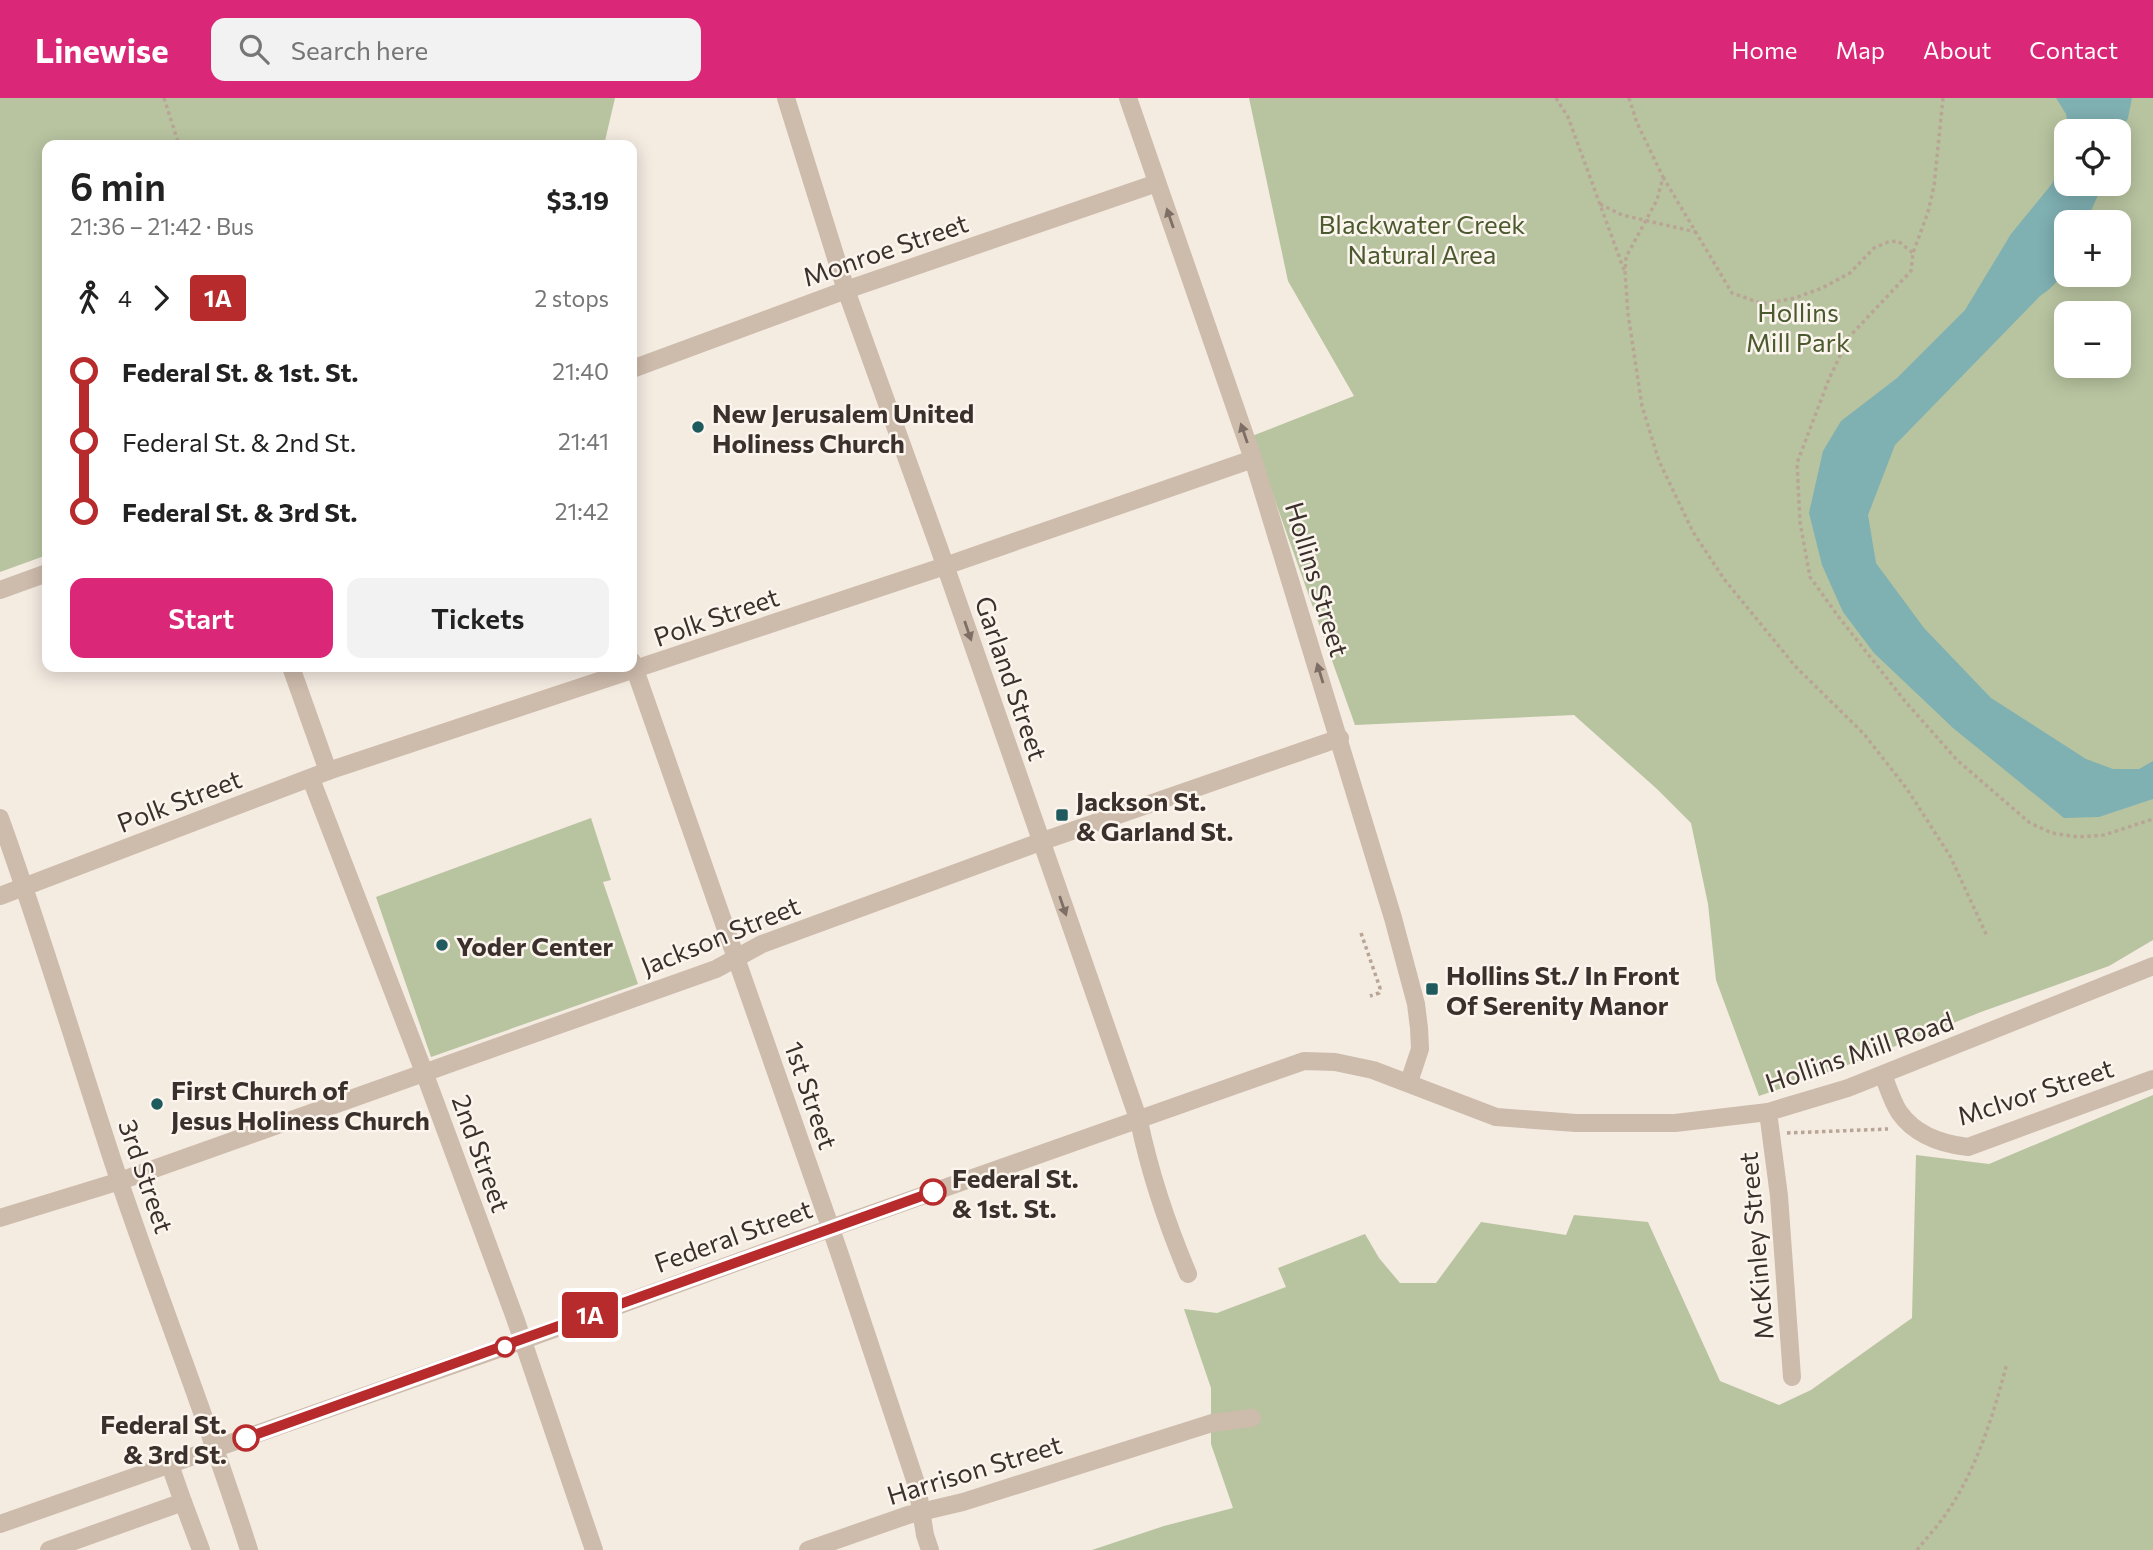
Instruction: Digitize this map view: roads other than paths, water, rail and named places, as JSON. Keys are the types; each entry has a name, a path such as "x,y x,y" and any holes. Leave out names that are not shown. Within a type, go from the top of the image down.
{"street":[{"name":"Garland Street","path":"786,98 846,289 1139,1121 1148,1163 1168,1228 1188,1274"},
{"name":"Hollins Street","path":"1128,98 1253,458 1393,918 1416,1004 1420,1049 1409,1082"},
{"name":"Monroe Street","path":"637,367 846,289 1157,183"},
{"name":"Polk Street","path":"637,665 945,566 1253,458"},
{"path":"0,590 42,575"},
{"name":"2nd Street","path":"292,672 319,775 594,1550"},
{"name":"Polk Street","path":"0,896 319,775 617,672"},
{"name":"1st Street","path":"636,672 831,1228 917,1486 930,1550"},
{"name":"Jackson Street","path":"0,1218 120,1181 716,969 752,948 1040,842 1340,738"},
{"name":"3rd Street","path":"0,818 25,886 120,1181 216,1448 249,1550"},
{"name":"Hollins Mill Road","path":"1409,1082 1449,1100 1503,1117 1576,1123 1675,1123 1768,1112 1883,1075 2153,966"},
{"name":"Federal Street","path":"0,1524 1304,1061 1335,1062 1373,1070 1409,1082"},
{"name":"McIvor Street","path":"1883,1075 1899,1112 1923,1135 1948,1145 1968,1147 2153,1079"},
{"name":"McKinley Street","path":"1768,1112 1779,1196 1792,1377"},
{"name":"Harrison Street","path":"808,1550 922,1511 963,1502 1212,1423 1252,1418"},
{"path":"170,1465 201,1550"},
{"path":"49,1550 183,1502"}],"water":[{"path":"2056,98 2132,98 2128,119 2067,119"},
{"path":"2054,180 2054,196 2098,196 2091,210 2054,210 2054,284 1895,445 1868,515 1876,563 1924,628 1991,698 2086,759 2113,769 2139,769 2153,761 2153,799 2099,817 2064,818 1953,728 1874,653 1843,612 1822,565 1809,513 1823,451 1841,421 1897,378 1965,310 2011,234"}],"place":[{"name":"New Jerusalem United Holiness Church","path":"698,427"},
{"name":"Jackson St. & Garland St.","path":"1062,815"},
{"name":"Yoder Center","path":"442,945"},
{"name":"Hollins St./ In Front Of Serenity Manor","path":"1432,989"},
{"name":"First Church of Jesus Holiness Church","path":"157,1104"},
{"name":"Federal St. & 1st. St.","path":"933,1192"},
{"name":"Federal St. & 3rd St.","path":"246,1438"}],"park label":[{"name":"Blackwater Creek Natural Area","path":"1422,238"},
{"name":"Hollins Mill Park","path":"1798,326"}]}
